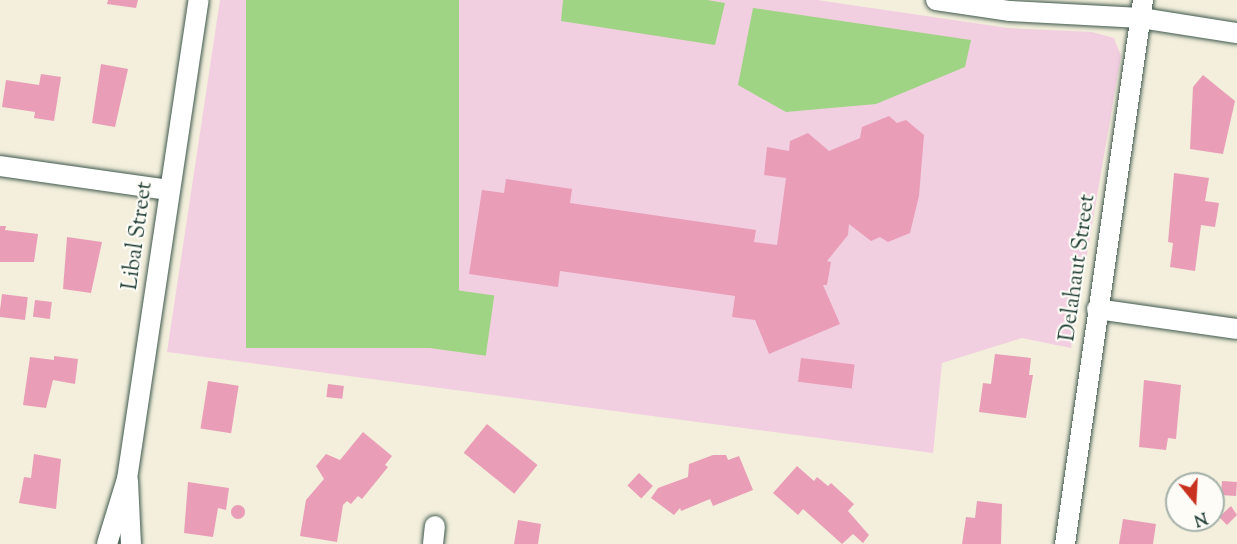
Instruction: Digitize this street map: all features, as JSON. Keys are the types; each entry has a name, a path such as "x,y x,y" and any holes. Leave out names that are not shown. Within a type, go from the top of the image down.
{"street":[{"name":"Libal Street","path":"107,544 127,479 199,0"},
{"path":"936,0 1010,11 1142,9 1237,33"},
{"name":"Delahaut Street","path":"1065,544 1097,309 1142,9"},
{"path":"0,166 169,190"},
{"path":"1097,309 1237,329"},
{"name":"Libal Street","path":"127,479 131,544"}],"shaded area":[{"path":"220,0 817,0 1008,28 1092,32 1114,38 1121,56 1071,348 1022,338 942,363 933,453 167,352"}],"green space":[{"path":"246,0 459,0 459,348 246,348"},
{"path":"563,0 707,0 725,3 715,45 561,21"},
{"path":"753,8 971,40 965,67 876,104 786,112 738,85"},
{"path":"420,285 494,295 486,356 412,345"}],"building":[{"path":"108,0 138,0 136,8 107,4"},
{"path":"101,64 128,69 115,127 92,123"},
{"path":"41,74 61,77 54,121 34,118 35,112 2,107 6,80 39,85"},
{"path":"1203,75 1235,101 1223,154 1190,149 1193,87"},
{"path":"889,116 897,123 906,120 924,135 919,196 910,233 888,242 880,237 871,241 849,224 848,235 827,261 831,262 827,285 823,285 840,324 769,354 755,320 732,317 735,296 560,271 558,287 469,274 482,190 504,193 506,179 572,189 570,203 756,230 754,242 777,245 786,178 764,175 767,147 789,151 790,141 808,133 829,151 860,138 862,127"},
{"path":"1174,173 1209,178 1205,201 1219,203 1215,227 1201,225 1195,271 1170,267 1173,243 1168,242"},
{"path":"0,226 6,226 5,230 38,234 34,262 0,262"},
{"path":"67,237 102,242 91,293 63,289"},
{"path":"2,294 28,297 25,320 0,317"},
{"path":"35,300 52,302 50,319 33,317"},
{"path":"995,354 1031,358 1029,375 1033,375 1026,418 979,412 983,383 991,384"},
{"path":"54,356 78,359 75,384 53,380 46,408 23,405 30,357 54,360"},
{"path":"801,358 855,365 852,388 798,382"},
{"path":"1144,380 1181,385 1176,439 1168,438 1166,450 1139,447"},
{"path":"208,381 239,386 231,433 200,428"},
{"path":"328,384 344,386 342,399 326,397"},
{"path":"487,424 538,465 514,494 464,453"},
{"path":"363,432 392,456 385,465 388,467 362,499 358,496 351,504 347,501 343,505 337,542 300,536 306,500 324,479 316,466 326,454 340,460"},
{"path":"34,454 61,459 56,509 19,503 24,477 31,478"},
{"path":"713,455 726,455 728,460 739,456 753,490 713,506 710,499 681,511 680,508 674,515 651,498 658,488 688,477 689,464"},
{"path":"797,466 814,481 817,477 828,486 831,483 854,504 848,511 869,535 863,543 853,534 842,544 803,509 798,515 773,493"},
{"path":"639,473 653,486 641,498 627,485"},
{"path":"1225,481 1237,482 1236,496 1225,495"},
{"path":"188,482 229,488 226,510 218,508 213,537 184,533"},
{"path":"977,501 1002,504 1001,544 962,544 966,517 975,518"},
{"path":"235,505 241,505 245,512 241,519 235,519 231,515 231,509"},
{"path":"1231,506 1237,515 1227,525 1225,523 1225,512"},
{"path":"1123,519 1156,524 1153,544 1119,544"},
{"path":"518,520 541,524 538,544 514,544"}]}
